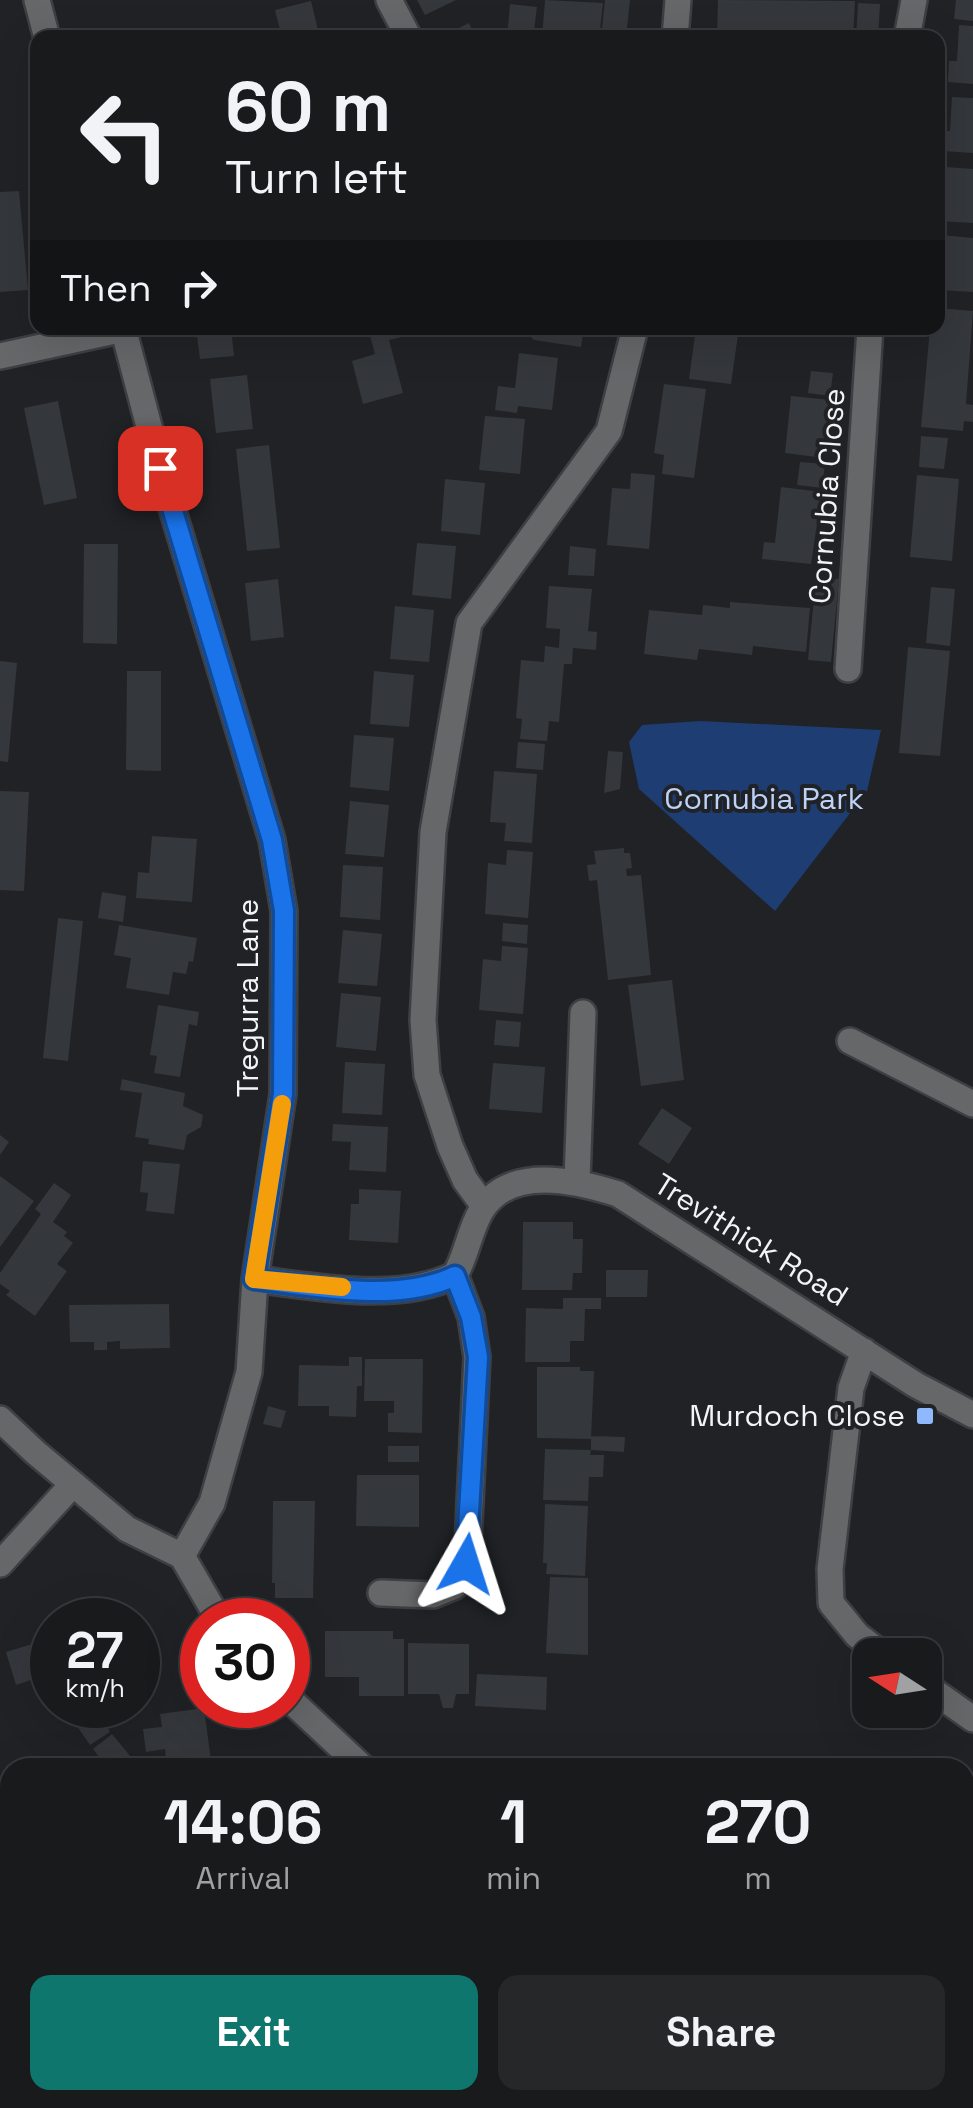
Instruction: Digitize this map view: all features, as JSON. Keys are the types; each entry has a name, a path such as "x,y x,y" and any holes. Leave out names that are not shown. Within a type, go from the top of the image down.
{"street":[{"path":"37,0 45,30"},
{"path":"390,0 405,30"},
{"path":"676,30 678,0"},
{"path":"908,30 914,0"},
{"path":"0,356 93,335"},
{"name":"Tregurra Lane","path":"126,335 160,468 272,840 284,911 283,1094 254,1279 249,1372 212,1503 182,1556"},
{"path":"254,1279 406,1291 431,1287 455,1276 466,1256 470,1232 484,1206 465,1180 450,1146 427,1075 423,1020 432,832 469,623 609,431 633,335"},
{"name":"Cornubia Close","path":"848,669 870,335"},
{"path":"576,1181 583,1013"},
{"path":"850,1041 973,1104"},
{"name":"Trevithick Road","path":"484,1206 501,1190 524,1182 576,1181 618,1194 916,1385 973,1415"},
{"path":"381,1594 433,1594 455,1586 466,1564 478,1357 471,1317 455,1276"},
{"path":"863,1638 831,1604 830,1569 851,1388 864,1350"},
{"path":"0,1418 127,1529 182,1556 206,1598"},
{"path":"0,1564 72,1484"},
{"path":"942,1697 973,1719"},
{"path":"310,1719 352,1758"}],"green space":[{"name":"Cornubia Park","path":"700,721 881,730 867,791 775,911 639,789 629,742 642,725"}],"building":[{"path":"417,0 456,0 425,15"},
{"path":"545,0 603,3 600,30 543,30"},
{"path":"605,0 630,0 627,30 602,30"},
{"path":"718,0 855,1 853,30 717,30"},
{"path":"956,0 973,0 973,21 954,19"},
{"path":"311,1 318,30 280,30 275,10"},
{"path":"858,3 880,4 878,30 856,30"},
{"path":"510,4 537,7 534,30 508,30"},
{"path":"959,25 973,26 973,84 948,82 949,61 957,61"},
{"path":"952,97 973,98 973,153 945,151 945,131 950,131"},
{"path":"946,167 973,169 973,223 945,221"},
{"path":"19,191 28,290 0,292 0,192"},
{"path":"945,235 973,238 973,292 945,290"},
{"path":"945,309 973,311 966,404 973,405 973,422 964,421 963,431 921,427 929,335 945,335"},
{"path":"197,335 232,335 234,356 200,359"},
{"path":"370,335 410,335 389,340 403,393 363,404 352,361 375,354"},
{"path":"529,335 583,335 581,347 534,340"},
{"path":"695,335 738,335 731,384 689,379"},
{"path":"519,353 558,358 552,410 518,406 517,413 495,410 498,386 515,388"},
{"path":"811,371 833,373 830,396 808,393"},
{"path":"247,375 253,429 216,433 210,379"},
{"path":"664,384 706,389 694,478 662,474 664,455 654,453"},
{"path":"791,396 830,400 824,458 785,453"},
{"path":"58,401 77,498 44,505 24,408"},
{"path":"485,416 525,419 520,474 479,470"},
{"path":"921,436 948,438 944,469 919,467"},
{"path":"269,445 280,548 247,551 236,449"},
{"path":"800,462 825,464 822,488 797,485"},
{"path":"631,473 655,475 649,549 607,545 612,488 630,489"},
{"path":"917,475 959,479 952,561 910,557"},
{"path":"445,479 485,483 480,535 441,531"},
{"path":"781,487 822,492 811,564 762,559 764,542 775,543"},
{"path":"417,543 456,546 451,599 412,595"},
{"path":"84,544 118,544 117,644 83,643"},
{"path":"570,546 596,549 594,576 568,575"},
{"path":"816,577 839,579 831,662 808,660"},
{"path":"278,579 284,637 251,641 245,583"},
{"path":"549,586 592,589 588,631 597,632 596,650 573,648 572,664 564,664 559,722 549,721 547,741 520,739 522,719 516,718 521,660 544,662 545,646 559,648 560,629 546,628"},
{"path":"931,587 955,589 950,646 926,643"},
{"path":"730,602 810,608 806,652 753,646 752,655 699,649 697,660 644,654 649,610 702,615 703,605 730,608"},
{"path":"395,606 434,610 429,662 390,659"},
{"path":"908,647 950,651 940,756 899,753"},
{"path":"0,661 17,663 8,762 0,761"},
{"path":"127,671 161,671 161,771 126,770"},
{"path":"374,671 414,675 409,727 370,724"},
{"path":"354,735 394,738 389,791 350,787"},
{"path":"518,742 545,744 543,770 516,768"},
{"path":"608,751 623,752 620,789 604,793"},
{"path":"494,771 537,774 532,843 504,841 506,823 490,822"},
{"path":"0,791 29,792 24,891 0,890"},
{"path":"350,801 389,805 384,857 345,854"},
{"path":"152,836 197,839 192,902 136,898 138,872 149,873"},
{"path":"624,848 624,853 630,853 632,868 626,869 627,876 641,875 651,975 608,980 597,880 589,881 587,865 596,864 594,851"},
{"path":"507,850 533,852 528,918 485,914 488,863 506,865"},
{"path":"343,865 383,867 380,920 340,917"},
{"path":"102,892 126,896 123,922 98,918"},
{"path":"58,918 83,921 68,1061 43,1058"},
{"path":"503,923 528,925 527,944 502,941"},
{"path":"119,925 197,938 193,962 189,961 186,974 173,972 169,995 126,988 131,958 114,955"},
{"path":"343,930 382,934 377,986 338,983"},
{"path":"502,946 528,948 523,1014 479,1010 483,959 501,961"},
{"path":"672,980 684,1080 641,1086 628,985"},
{"path":"341,993 381,997 376,1051 336,1047"},
{"path":"158,1005 199,1012 197,1026 189,1024 180,1077 154,1073 157,1056 150,1055"},
{"path":"496,1020 521,1022 519,1047 494,1045"},
{"path":"345,1062 385,1064 382,1115 342,1113"},
{"path":"493,1063 545,1067 542,1113 489,1109"},
{"path":"122,1079 185,1093 183,1106 203,1115 201,1127 187,1135 184,1150 148,1144 149,1139 135,1137 142,1093 120,1090"},
{"path":"662,1108 692,1128 669,1164 638,1144"},
{"path":"333,1124 388,1127 386,1172 349,1170 351,1142 332,1141"},
{"path":"0,1135 9,1142 0,1155"},
{"path":"143,1161 180,1164 174,1214 146,1211 148,1193 140,1192"},
{"path":"0,1176 34,1201 0,1247"},
{"path":"54,1183 71,1195 53,1222 67,1232 64,1236 73,1243 57,1264 67,1271 35,1316 6,1295 10,1291 0,1284 0,1273 41,1214 35,1209"},
{"path":"359,1189 401,1191 398,1243 349,1240 351,1204 359,1204"},
{"path":"523,1222 573,1222 573,1239 583,1239 582,1273 573,1273 572,1290 522,1290"},
{"path":"606,1270 648,1270 647,1297 606,1297"},
{"path":"563,1298 601,1298 601,1309 585,1309 584,1341 570,1341 570,1362 525,1362 526,1308 563,1309"},
{"path":"169,1304 170,1348 120,1349 120,1341 107,1342 107,1350 94,1350 94,1342 70,1342 69,1305"},
{"path":"349,1357 362,1357 356,1417 329,1416 329,1406 298,1406 299,1365 349,1366"},
{"path":"365,1359 423,1359 422,1433 388,1432 388,1413 394,1413 394,1401 364,1401"},
{"path":"537,1367 580,1367 580,1371 594,1371 591,1439 537,1438"},
{"path":"268,1406 286,1411 281,1428 263,1424"},
{"path":"591,1436 625,1437 624,1452 591,1450"},
{"path":"388,1446 419,1446 419,1462 388,1462"},
{"path":"545,1449 591,1450 590,1455 604,1455 603,1477 589,1477 588,1501 543,1500"},
{"path":"357,1475 419,1475 419,1527 356,1526"},
{"path":"273,1501 315,1501 313,1598 275,1598"},
{"path":"545,1504 588,1506 585,1576 546,1574"},
{"path":"550,1577 588,1578 588,1655 546,1653"},
{"path":"325,1631 393,1631 393,1639 404,1639 404,1696 359,1696 359,1677 325,1677"},
{"path":"408,1643 469,1644 469,1694 456,1694 453,1708 443,1708 439,1694 408,1694"},
{"path":"30,1645 30,1680 16,1685 6,1652"},
{"path":"477,1674 547,1677 546,1710 475,1706"},
{"path":"180,1711 180,1728 207,1728 211,1758 166,1758 165,1749 146,1752 143,1729 162,1727 160,1714"},
{"path":"78,1728 107,1728 110,1732 90,1745"},
{"path":"112,1734 131,1757 100,1758 93,1749"}],"slow traffic":[{"path":"282,1104 254,1279 342,1287"}],"place":[{"name":"Murdoch Close","path":"925,1416"}],"route":[{"path":"160,468 272,840 284,911 283,1094 254,1279 406,1291 431,1287 455,1276 471,1317 478,1357 466,1564"}]}
